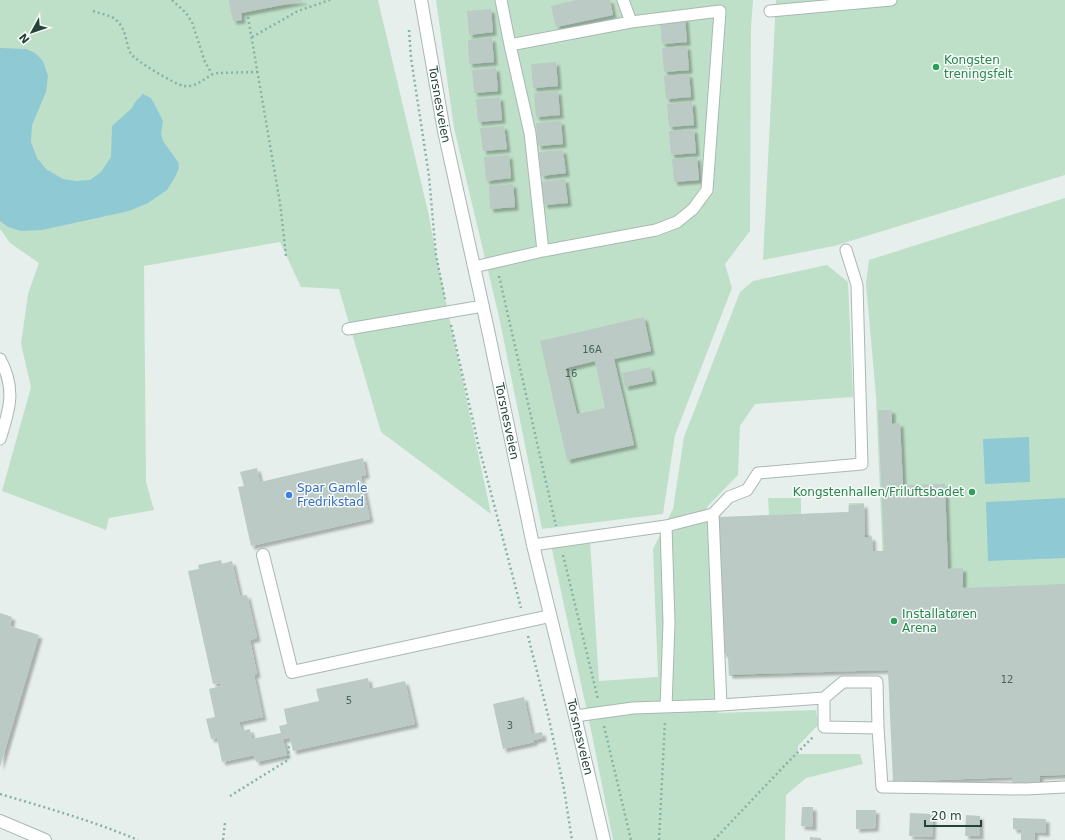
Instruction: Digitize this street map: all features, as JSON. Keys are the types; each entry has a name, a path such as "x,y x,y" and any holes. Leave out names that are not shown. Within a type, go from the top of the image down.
{"street":[{"name":"Torsnesveien","path":"421,0 444,131 483,306 533,545 604,840"},
{"path":"263,555 292,672 550,616"},
{"path":"0,821 45,840"}],"lane":[{"path":"502,0 510,45 530,133 543,251"},
{"path":"623,0 631,22"},
{"path":"770,11 891,0"},
{"path":"474,267 543,251 656,230 677,222 694,209 707,190 720,11 631,22 510,45"},
{"path":"533,545 666,526 713,514 729,497 747,490 758,473 862,464 857,285 846,250"},
{"path":"348,329 483,306"},
{"path":"0,359 5,368 11,388 9,412 0,439"},
{"path":"713,514 721,705"},
{"path":"666,526 669,623 666,707"},
{"path":"575,716 632,708 721,705 824,698 843,682 877,682 882,788 1065,787"},
{"path":"824,698 824,727 878,728"}],"path":[{"path":"172,0 186,13 192,22 205,62 212,74"},
{"path":"252,37 298,12 330,0"},
{"path":"93,11 116,20 122,26 131,53 135,58 174,82 184,86 194,85 205,80 212,74 258,72"},
{"path":"248,17 280,204 286,256"},
{"path":"409,29 411,58 429,176 436,255 480,451 549,720 564,789 572,840"},
{"path":"659,840 666,707"},
{"path":"714,840 787,763 824,727"},
{"path":"230,796 288,760 289,744"},
{"path":"0,794 63,812 138,840"},
{"path":"223,840 225,823"}],"green space":[{"path":"0,0 378,0 429,216 491,514 381,432 339,289 301,287 280,242 144,266 146,482 154,510 109,518 106,530 2,491 31,387 21,344 28,294 39,263 10,243 0,229"},
{"path":"436,0 753,0 751,28 750,231 725,264 732,288 675,435 663,514 542,529 499,317 454,128"},
{"name":"Kongsten treningsfelt","path":"776,0 1065,0 1065,175 834,246 763,260"},
{"name":"Kongstenhallen/Friluftsbadet","path":"1065,198 1065,776 1040,777 1041,782 1012,783 1012,777 889,670 729,676 728,654 722,653 717,518 769,515 768,498 801,498 801,514 848,512 849,503 864,503 865,535 872,536 873,563 883,564 876,396 866,284 869,260"},
{"path":"827,265 848,282 853,397 755,404 740,426 738,475 707,507 718,713 816,710 818,725 798,746 798,754 860,754 863,764 806,778 786,795 785,840 613,840 551,545 590,540 599,681 658,677 653,549 673,509 684,437 740,292 753,281"}],"water":[{"path":"0,48 26,49 35,53 43,61 48,76 46,92 32,125 31,142 37,158 46,169 63,179 76,181 90,180 101,172 111,157 112,126 131,109 143,94 151,98 158,111 163,121 161,134 163,141 178,162 179,168 167,190 148,203 129,211 42,230 21,231 8,227 0,221"},
{"path":"1029,437 1030,482 985,484 983,439"},
{"path":"1065,498 1065,558 988,561 986,502"}],"building":[{"path":"229,0 303,1 241,13 242,20 233,21"},
{"path":"576,0 610,0 613,15 556,27 551,6"},
{"path":"491,9 493,32 469,35 467,11"},
{"path":"685,18 687,42 662,44 660,20"},
{"path":"492,38 494,62 469,64 468,40"},
{"path":"687,46 689,70 664,72 662,48"},
{"path":"556,62 558,86 533,88 531,64"},
{"path":"496,68 498,91 474,93 472,70"},
{"path":"689,74 691,97 666,99 664,76"},
{"path":"558,91 560,115 536,117 534,93"},
{"path":"500,97 502,120 478,122 476,99"},
{"path":"692,102 694,125 669,127 667,104"},
{"path":"561,121 563,144 538,146 536,123"},
{"path":"504,126 507,149 483,151 480,128"},
{"path":"694,129 696,153 671,155 669,131"},
{"path":"563,150 566,173 541,176 539,152"},
{"path":"509,155 511,178 486,181 484,157"},
{"path":"697,157 699,180 674,182 672,159"},
{"path":"565,179 568,203 544,205 541,182"},
{"path":"513,184 515,207 490,209 489,186"},
{"path":"644,317 651,351 614,359 634,445 567,460 540,341","holes":["595,361 605,408 577,414 566,368"]},
{"path":"650,367 653,381 625,387 622,373"},
{"name":"Installatøren Arena","path":"878,410 892,410 892,424 900,423 903,485 945,484 948,569 963,568 963,588 1065,584 1065,775 1040,776 1040,783 1012,784 1012,777 893,782 888,670 729,675 728,653 723,654 718,517 849,512 849,505 864,504 865,537 872,537 873,551 884,551"},
{"path":"363,458 366,475 361,476 370,519 251,546 238,487 244,486 240,472 257,468 260,482"},
{"path":"221,560 222,564 232,561 240,596 247,595 257,638 250,640 257,674 254,675 263,717 239,722 242,731 250,729 252,739 281,733 279,726 287,724 284,709 319,701 316,689 368,678 370,689 405,681 415,724 293,751 290,738 283,739 287,755 256,762 254,755 222,762 217,738 211,739 206,719 215,717 209,689 221,686 220,683 213,684 188,571 199,569 198,565"},
{"path":"0,613 12,617 10,626 39,635 0,767"},
{"path":"524,697 532,734 542,732 543,738 534,740 534,742 503,749 493,704"},
{"path":"802,807 813,807 813,827 801,826"},
{"path":"856,810 876,810 875,828 856,829"},
{"path":"910,813 933,814 932,837 909,836"},
{"path":"966,815 980,816 980,836 965,836"},
{"path":"1013,818 1046,819 1046,833 1035,832 1034,840 1021,840 1021,830 1013,829"},
{"path":"810,837 821,838 821,840 810,840"}],"place":[{"name":"Kongsten treningsfelt","path":"936,67"},
{"name":"Kongstenhallen/Friluftsbadet","path":"972,492"},
{"name":"Spar Gamle Fredrikstad","path":"289,495"},
{"name":"Installatøren Arena","path":"894,621"}]}
